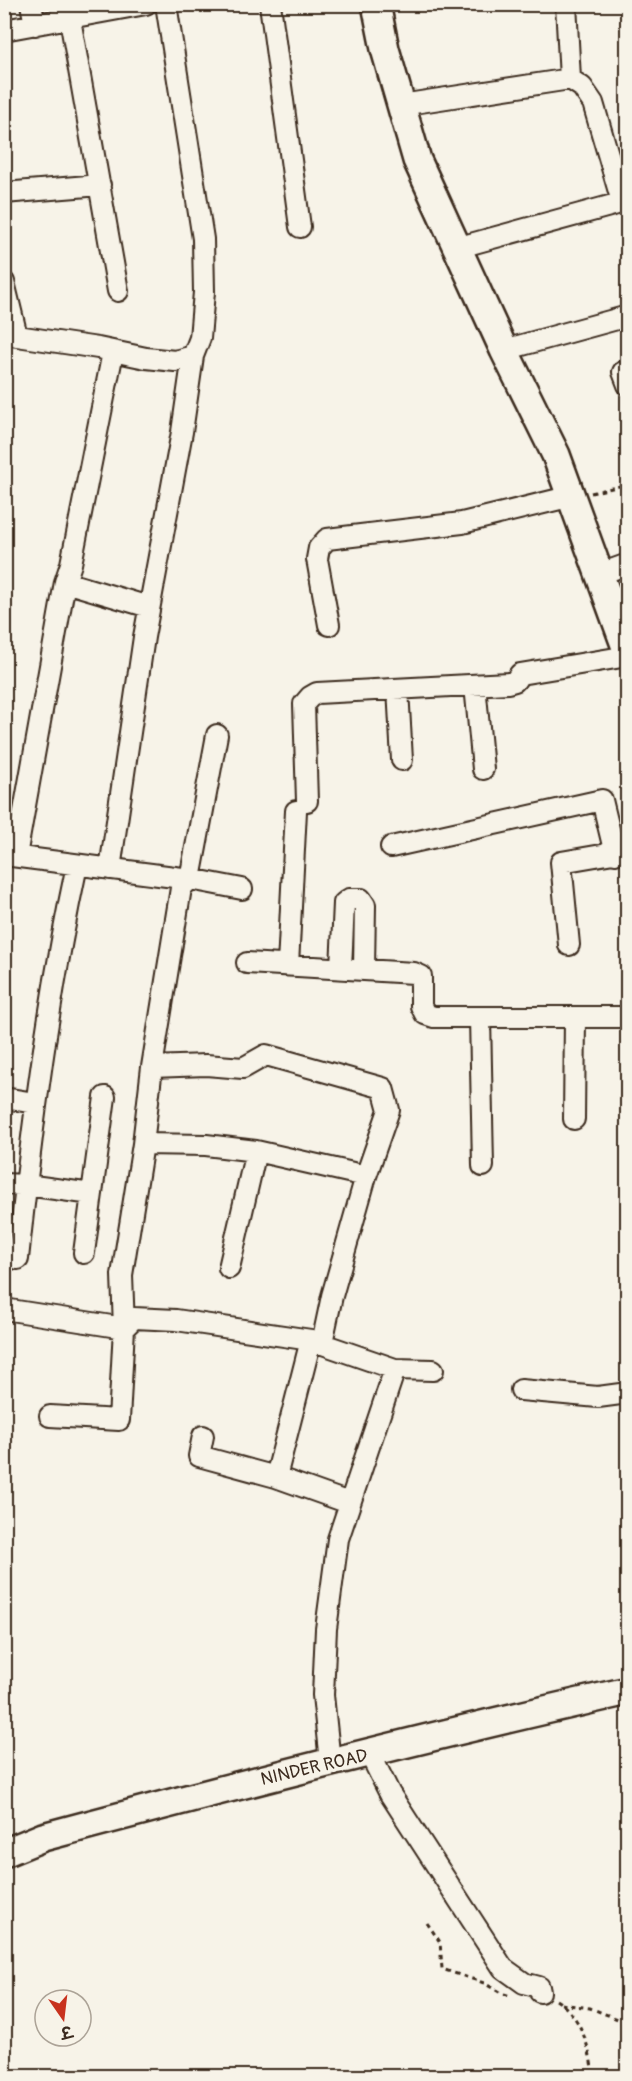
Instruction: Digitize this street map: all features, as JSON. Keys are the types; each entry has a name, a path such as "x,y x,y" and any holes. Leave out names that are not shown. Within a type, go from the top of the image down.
{"street":[{"path":"31,4 35,25"},
{"path":"4,30 146,4"},
{"path":"110,869 144,637 182,432 193,356 200,338 204,292 203,239 166,4"},
{"path":"270,4 300,227"},
{"path":"288,965 302,806 304,704 310,697 317,693 508,683 515,681 520,674 627,655 556,455 504,350 417,160 376,4"},
{"path":"566,4 570,79"},
{"path":"70,19 118,291"},
{"path":"401,105 570,79 582,87 593,103 625,202 456,248"},
{"path":"4,193 100,185"},
{"path":"4,282 11,341 98,348 146,358 176,361 193,356"},
{"path":"504,350 627,315"},
{"path":"113,352 10,855 190,879 242,889"},
{"path":"329,625 317,559 319,548 327,539 462,523 572,496"},
{"path":"600,574 627,564"},
{"path":"65,582 150,607"},
{"path":"475,685 483,769"},
{"path":"398,689 402,760"},
{"path":"51,1416 119,1420 124,1328 122,1275 181,888 190,879 217,735"},
{"path":"391,847 602,800 621,852 561,862 569,945"},
{"path":"18,1259 35,1103 63,931 77,864"},
{"path":"341,968 344,903 349,899 361,899 365,904 364,969"},
{"path":"248,963 414,973 421,976 421,1006 425,1014 441,1018 627,1017"},
{"path":"480,1017 483,1166"},
{"path":"574,1119 575,1017"},
{"path":"152,1067 206,1065 243,1068 266,1055 383,1088 389,1110 366,1176 276,1478"},
{"path":"84,1253 105,1097"},
{"path":"4,1098 35,1103"},
{"path":"143,1144 206,1145 256,1151 366,1176"},
{"path":"229,1268 256,1151"},
{"path":"4,1184 92,1194"},
{"path":"4,1310 124,1328"},
{"path":"124,1328 134,1318 176,1320 317,1342 395,1369 433,1370"},
{"path":"330,1762 323,1695 326,1629 338,1539 395,1369"},
{"path":"521,1390 597,1397 627,1393"},
{"path":"204,1436 199,1456 276,1478 349,1503"},
{"name":"NINDER ROAD","path":"4,1853 43,1837 330,1762 627,1691"},
{"path":"370,1754 390,1794 503,1968 524,1983 539,1987 540,1992"}],"path":[{"path":"572,496 608,490 627,484"},
{"path":"561,2004 590,2007 627,2023"}]}
